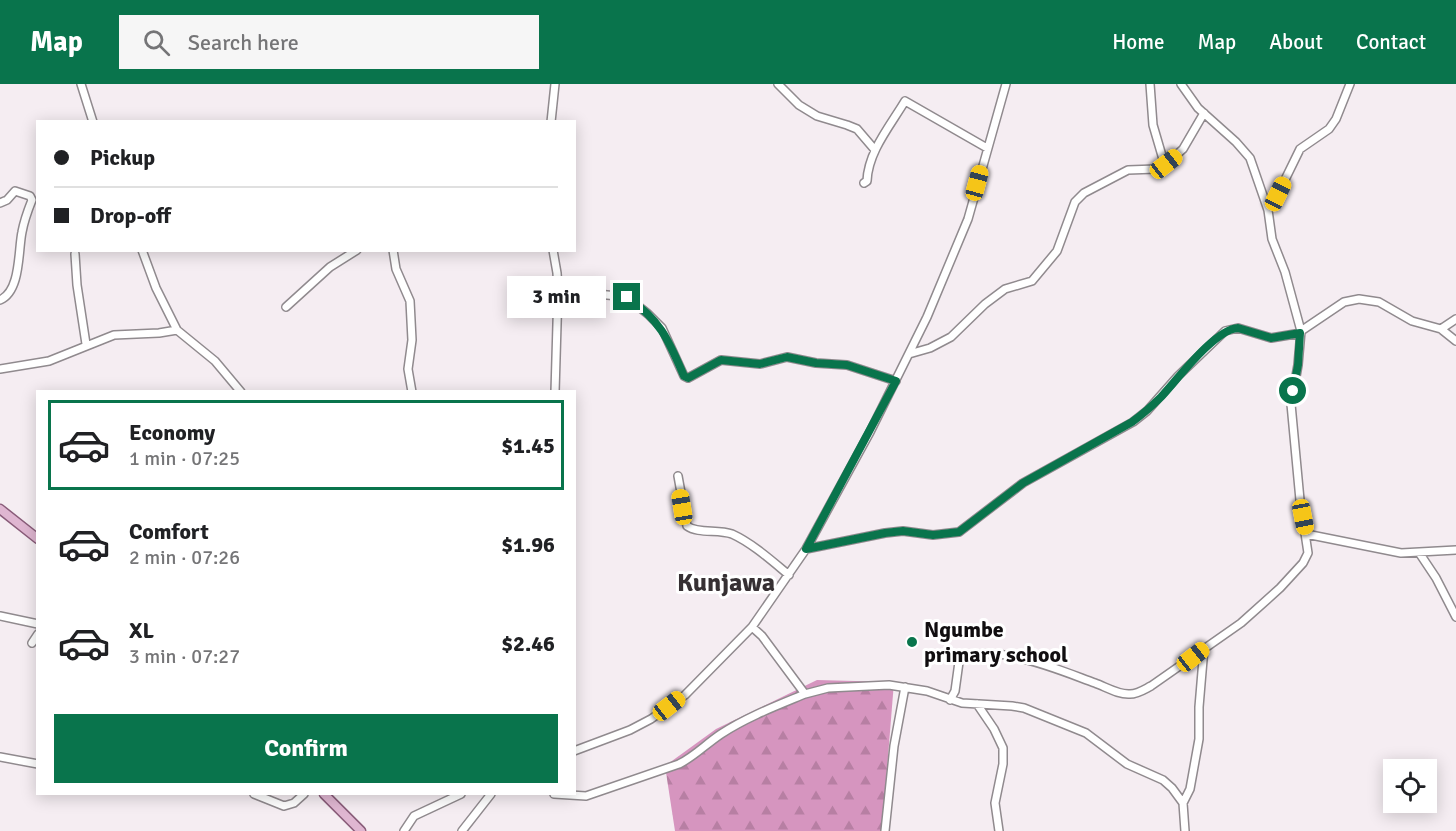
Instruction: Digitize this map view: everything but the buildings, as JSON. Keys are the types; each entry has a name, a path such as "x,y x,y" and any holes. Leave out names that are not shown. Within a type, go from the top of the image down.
{"main road":[{"path":"0,508 36,538"},
{"path":"325,795 361,831"}],"street":[{"path":"81,84 92,120"},
{"path":"778,84 799,105 817,116 857,129 875,150"},
{"path":"576,750 630,730 669,706 712,669 752,627 806,549 896,381 927,317 968,219 1006,84"},
{"path":"1150,84 1153,125 1166,164"},
{"path":"950,700 955,691 959,662 971,655 997,654 1032,662 1061,670 1123,694 1131,694 1151,686 1241,623 1280,588 1303,563 1308,553 1300,500 1291,404 1301,332 1285,272 1272,239 1268,210 1250,158 1204,113 1181,84"},
{"path":"1268,210 1300,149 1329,129 1336,119 1350,84"},
{"path":"551,120 553,85"},
{"path":"864,183 867,181 868,165 875,150 905,101 987,148"},
{"path":"909,354 930,348 946,340 1005,289 1032,281 1057,251 1075,202 1084,192 1128,170 1164,168 1183,149 1204,113"},
{"path":"0,203 7,200 15,191 30,196 32,200 21,233 19,265 10,291 0,300"},
{"path":"143,252 156,288 177,330 215,361 239,390"},
{"path":"286,307 323,273 354,252"},
{"path":"393,252 396,269 410,301 412,340 408,369 412,390"},
{"path":"553,252 558,290 555,390"},
{"path":"75,254 86,345"},
{"path":"558,290 627,297 662,328 684,376 688,378 721,360 760,364 787,357 816,363 847,365 896,381"},
{"path":"806,549 885,533 903,531 933,535 959,532 1023,483 1132,422 1147,411 1178,376 1225,331 1238,328 1271,338 1301,332 1344,302 1359,299 1380,302 1412,321 1441,328 1456,341"},
{"path":"1441,328 1456,319"},
{"path":"0,369 49,361 118,334 177,330"},
{"path":"678,476 687,526 718,530 733,535 789,575"},
{"path":"1306,534 1384,551 1420,554 1456,550"},
{"path":"1420,554 1433,573 1456,617"},
{"path":"0,616 36,624"},
{"path":"752,627 769,645 805,694"},
{"path":"32,643 36,637"},
{"path":"1185,831 1183,803 1190,789 1199,739 1204,648"},
{"path":"570,795 586,796 679,764 694,757 731,728 805,694 828,688 889,685 927,692 950,700 1024,708 1074,727 1086,733 1127,764 1163,780 1183,803"},
{"path":"885,831 894,746 905,687"},
{"path":"976,704 994,729 1003,748 1003,764 995,803 999,831"},
{"path":"0,757 36,764"},
{"path":"256,795 284,806 294,803 303,795"},
{"path":"404,831 414,816 458,795"},
{"path":"462,831 490,795"}],"green space":[{"path":"817,680 894,682 882,831 675,831 665,766 716,729"}],"place":[{"name":"Ngumbe primary school","path":"912,642"}],"district":[{"name":"Kunjawa","path":"726,583"}],"route":[{"path":"627,297 662,328 684,376 688,378 721,360 760,364 787,357 816,363 847,365 896,381 806,549 903,531 933,535 959,532 1023,483 1132,422 1147,411 1192,362 1225,331 1232,328 1271,338 1300,333 1298,365 1293,391"}]}
